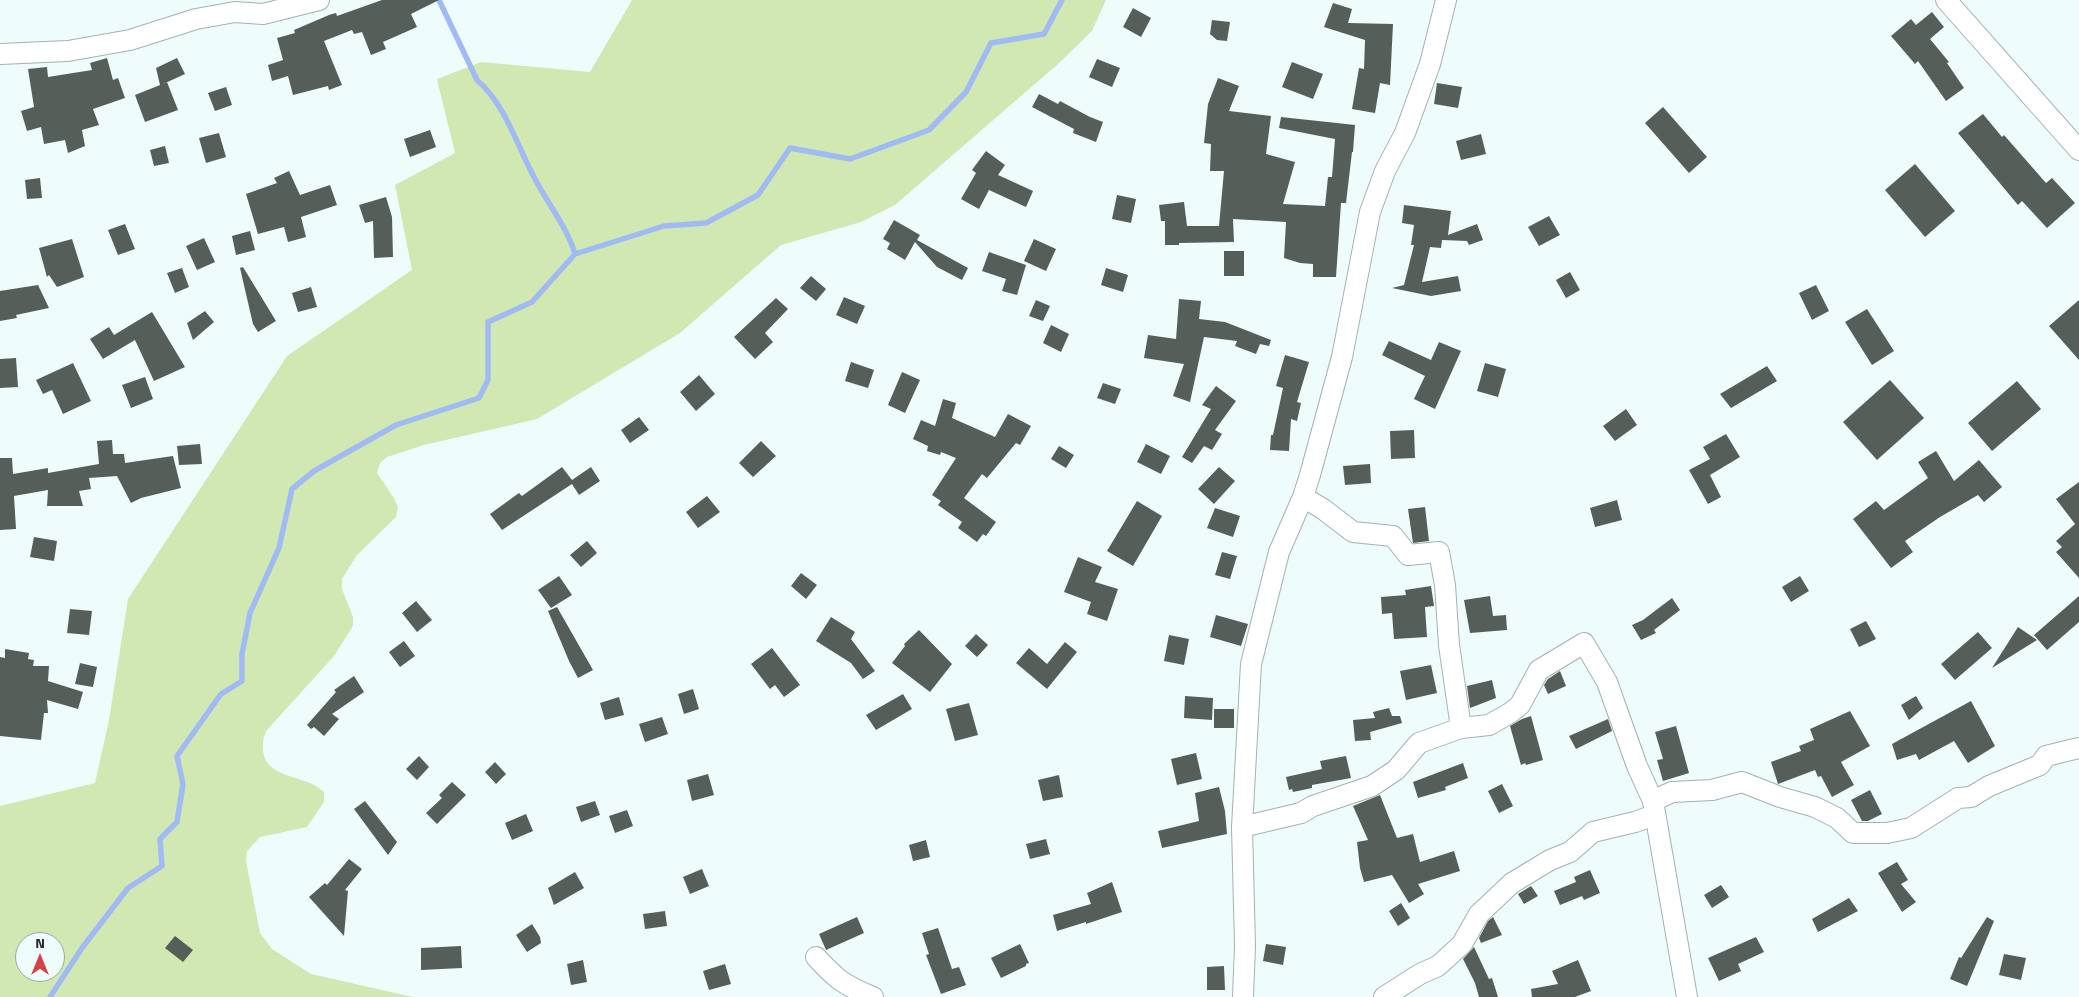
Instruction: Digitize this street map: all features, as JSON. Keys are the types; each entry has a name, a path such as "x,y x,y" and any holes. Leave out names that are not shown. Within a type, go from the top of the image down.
{"street":[{"path":"0,54 68,51 130,40 196,19 236,12 263,14 319,0"},
{"path":"1244,997 1245,946 1242,827 1251,664 1279,552 1303,497 1342,357 1370,212 1385,171 1405,134 1427,72 1446,0"},
{"path":"1946,0 2079,150"},
{"path":"1303,497 1323,509 1353,532 1393,536 1408,555 1440,552 1446,586 1449,645 1461,728"},
{"path":"1242,827 1301,813 1313,806 1372,786 1396,770 1419,743 1461,728 1489,725 1520,705 1539,670 1584,643 1607,682 1636,766 1654,808 1687,997"},
{"path":"1384,997 1420,974 1438,966 1462,944 1479,914 1512,882 1543,864 1570,852 1593,832 1635,822 1672,792 1712,790 1742,782 1780,797 1815,807 1837,818 1853,833 1887,833 1911,828 1958,798 1971,797 1989,786 2040,765 2046,756 2079,748"},
{"path":"816,957 835,978 850,988 873,997"}],"green space":[{"path":"632,0 1106,0 1092,31 1058,64 895,205 861,222 781,245 680,333 537,419 424,445 387,457 380,463 377,473 398,507 396,517 357,555 342,579 342,589 353,617 353,626 334,656 267,730 264,739 265,759 271,766 287,775 317,786 324,792 324,802 307,827 260,837 247,851 246,861 260,933 272,949 311,974 413,997 0,997 0,806 95,783 109,720 128,599 287,356 412,270 395,185 455,153 437,79 481,62 590,72"}],"building":[{"path":"382,0 439,0 411,14 417,27 383,42 386,49 371,55 362,32 354,34 352,30 324,41 342,85 329,90 328,86 293,95 288,76 272,81 268,65 283,60 277,38 295,33 294,30 329,15 336,13 337,16"},
{"path":"1333,3 1352,9 1348,23 1393,24 1390,85 1380,83 1375,113 1352,109 1359,68 1364,69 1365,40 1324,27"},
{"path":"1133,8 1151,18 1141,37 1123,27"},
{"path":"1932,12 1944,27 1930,39 1949,62 1947,63 1964,88 1946,101 1918,61 1915,64 1891,36 1911,19 1916,25"},
{"path":"1212,20 1230,22 1227,41 1217,40 1210,34"},
{"path":"107,58 113,80 118,78 125,98 93,109 99,125 82,130 85,146 68,153 65,140 44,144 41,127 27,131 21,111 34,107 28,69 47,67 48,77 92,70 90,63"},
{"path":"177,58 185,74 167,82 178,110 145,122 135,95 160,85 156,68"},
{"path":"1097,59 1120,68 1112,87 1089,77"},
{"path":"1292,62 1323,74 1313,99 1282,87"},
{"path":"1218,78 1239,86 1229,111 1271,116 1266,154 1295,162 1283,204 1325,206 1328,177 1332,177 1335,139 1279,128 1281,117 1355,125 1346,203 1341,203 1336,277 1313,277 1313,264 1300,263 1284,258 1286,222 1233,219 1234,242 1165,245 1165,221 1161,221 1159,205 1184,202 1187,226 1219,226 1224,171 1210,171 1211,144 1204,143 1208,104"},
{"path":"1437,83 1462,87 1458,108 1434,104"},
{"path":"226,87 232,105 215,111 208,93"},
{"path":"1039,94 1058,104 1060,101 1103,122 1096,142 1073,133 1074,129 1032,107"},
{"path":"1663,107 1707,157 1689,173 1645,123"},
{"path":"1983,114 2046,183 2052,178 2075,203 2047,228 2022,201 2018,205 1958,133"},
{"path":"430,130 436,147 410,157 404,139"},
{"path":"219,133 226,157 206,163 199,138"},
{"path":"1481,134 1486,154 1461,160 1456,141"},
{"path":"165,146 169,163 154,166 150,150"},
{"path":"986,151 1005,165 998,175 1033,191 1026,207 989,190 979,209 961,199 976,173 972,170"},
{"path":"1915,164 1955,211 1925,237 1885,190"},
{"path":"289,171 300,195 330,185 337,205 301,217 306,237 288,242 284,227 258,234 246,194 277,183 274,178"},
{"path":"40,178 42,198 27,199 25,180"},
{"path":"1117,195 1136,199 1131,223 1112,219"},
{"path":"386,197 392,217 393,257 374,258 373,221 365,223 359,205"},
{"path":"1404,205 1451,211 1448,235 1477,224 1483,240 1469,245 1467,241 1442,240 1441,248 1430,247 1422,282 1458,276 1461,291 1431,296 1392,288 1404,285 1414,245 1411,245 1414,225 1402,223"},
{"path":"1549,216 1560,235 1539,246 1528,227"},
{"path":"894,220 920,235 917,240 968,268 962,280 937,267 915,242 905,260 887,249 890,243 883,239"},
{"path":"125,224 135,249 118,255 108,230"},
{"path":"250,231 255,250 236,255 232,236"},
{"path":"204,238 215,262 197,270 186,246"},
{"path":"72,239 84,277 57,287 49,275 47,277 39,248"},
{"path":"1034,239 1056,249 1046,271 1024,261"},
{"path":"1224,251 1244,251 1244,276 1224,276"},
{"path":"989,252 1026,265 1017,295 1002,291 1006,279 982,271"},
{"path":"243,267 276,321 258,332 253,324 240,268"},
{"path":"182,268 189,287 175,293 167,273"},
{"path":"1106,268 1128,275 1123,292 1101,285"},
{"path":"1570,272 1580,290 1566,298 1556,280"},
{"path":"811,276 826,289 816,301 800,288"},
{"path":"38,285 49,308 16,315 17,318 0,321 0,291"},
{"path":"1816,285 1829,311 1812,320 1799,293"},
{"path":"311,287 317,307 298,312 292,293"},
{"path":"844,297 865,306 857,324 836,315"},
{"path":"776,298 788,309 765,333 773,342 755,359 734,337"},
{"path":"1179,299 1201,301 1199,319 1225,322 1271,340 1269,346 1260,344 1256,354 1235,346 1237,341 1204,337 1190,402 1173,396 1184,364 1144,358 1148,335 1176,339"},
{"path":"1036,300 1050,306 1043,321 1029,316"},
{"path":"2079,300 2079,360 2049,326"},
{"path":"1867,309 1894,351 1872,365 1845,322"},
{"path":"205,311 214,322 193,340 187,323"},
{"path":"152,312 185,367 154,381 135,340 103,359 90,339 109,327 114,335"},
{"path":"1051,325 1069,334 1061,352 1043,343"},
{"path":"1389,341 1431,360 1439,342 1461,351 1435,409 1414,399 1425,376 1382,355"},
{"path":"1285,355 1309,362 1297,402 1301,403 1297,421 1291,419 1289,451 1270,450 1271,435 1273,435 1283,388 1276,386"},
{"path":"16,358 18,387 0,388 0,359"},
{"path":"851,362 874,370 868,388 845,381"},
{"path":"73,363 91,401 63,414 52,390 43,394 36,380"},
{"path":"1485,363 1506,369 1498,397 1477,391"},
{"path":"1767,366 1777,381 1731,408 1720,394"},
{"path":"902,372 920,380 905,413 888,405"},
{"path":"699,375 715,394 696,411 680,392"},
{"path":"145,377 153,399 131,408 122,385"},
{"path":"1890,380 1924,418 1877,460 1843,422"},
{"path":"2017,381 2041,409 1992,451 1968,423"},
{"path":"1103,383 1121,389 1115,404 1097,398"},
{"path":"1216,386 1236,401 1215,430 1222,434 1212,450 1204,446 1192,463 1182,457 1211,409 1202,405"},
{"path":"943,399 956,403 952,418 995,437 1008,414 1031,426 1020,445 1016,443 987,478 982,474 964,498 996,522 986,536 983,534 977,542 958,528 962,522 938,505 941,501 932,495 956,458 941,452 940,455 927,451 928,446 913,439 921,420 935,426"},
{"path":"1626,409 1637,425 1615,441 1603,426"},
{"path":"639,417 649,430 630,443 621,430"},
{"path":"1414,430 1415,458 1391,459 1390,431"},
{"path":"1726,434 1740,457 1710,475 1721,497 1708,504 1689,470 1710,459 1703,447"},
{"path":"112,440 113,454 124,454 125,463 173,456 181,488 141,498 131,503 117,476 89,478 91,489 79,491 83,506 47,506 48,490 14,496 16,529 0,530 0,458 12,458 13,474 48,468 48,473 99,464 97,441"},
{"path":"761,441 776,456 753,477 739,463"},
{"path":"200,444 202,464 179,465 177,446"},
{"path":"1146,444 1170,456 1161,474 1137,462"},
{"path":"1059,446 1074,455 1066,468 1051,459"},
{"path":"1936,451 1954,481 1979,460 2002,487 1984,502 1978,495 1940,517 1905,541 1913,552 1891,568 1853,519 1876,501 1884,510 1928,478 1918,462"},
{"path":"1370,464 1371,483 1345,485 1343,466"},
{"path":"562,467 572,480 591,467 600,481 579,495 572,484 502,530 490,514 519,493 522,496"},
{"path":"1219,467 1235,481 1214,504 1198,489"},
{"path":"2079,482 2079,578 2056,552 2062,547 2056,541 2075,524 2056,499"},
{"path":"707,496 720,512 698,528 686,512"},
{"path":"1617,500 1622,520 1595,527 1590,508"},
{"path":"1137,501 1162,516 1133,566 1107,551"},
{"path":"1425,507 1429,541 1413,543 1408,509"},
{"path":"1215,508 1240,516 1233,537 1207,528"},
{"path":"34,537 57,541 54,561 30,557"},
{"path":"587,541 597,553 581,567 570,555"},
{"path":"1222,552 1237,556 1230,579 1215,575"},
{"path":"1078,557 1102,567 1095,582 1118,589 1107,621 1087,614 1091,602 1064,592"},
{"path":"801,573 817,585 806,599 791,586"},
{"path":"559,576 572,595 551,608 538,590"},
{"path":"1800,576 1809,591 1791,602 1782,587"},
{"path":"1431,586 1434,606 1425,607 1427,637 1394,639 1392,613 1382,614 1381,597 1406,595 1405,590"},
{"path":"1490,596 1493,616 1506,615 1507,630 1470,633 1464,600"},
{"path":"2079,596 2079,622 2047,650 2034,635"},
{"path":"1672,598 1680,610 1654,630 1656,633 1641,640 1632,625 1643,620"},
{"path":"416,601 432,620 417,632 402,613"},
{"path":"557,607 593,670 578,678 548,611"},
{"path":"70,609 92,611 89,635 67,633"},
{"path":"1216,615 1248,624 1241,646 1210,637"},
{"path":"831,617 855,632 851,639 875,671 863,679 851,663 816,641"},
{"path":"1866,621 1876,639 1859,647 1850,629"},
{"path":"2018,627 2037,640 1992,668"},
{"path":"919,630 952,664 930,692 892,663 905,646 904,644"},
{"path":"1978,632 1992,648 1955,680 1941,664"},
{"path":"976,634 988,645 977,657 965,646"},
{"path":"1169,635 1189,639 1184,665 1164,661"},
{"path":"404,641 415,656 400,667 389,652"},
{"path":"1065,642 1077,652 1047,689 1016,663 1029,648 1047,664"},
{"path":"772,648 800,685 784,697 775,685 770,689 751,664"},
{"path":"5,649 29,653 28,659 34,660 33,666 49,666 48,681 83,692 78,709 47,700 48,713 44,713 41,740 0,736 0,657 5,658"},
{"path":"80,663 97,667 93,687 75,684"},
{"path":"1431,665 1437,693 1406,700 1400,671"},
{"path":"1560,671 1566,686 1548,694 1544,685 1548,679"},
{"path":"354,676 364,692 332,714 339,719 324,736 314,727 311,729 307,725 336,692 334,690"},
{"path":"1492,680 1496,698 1470,708 1467,686"},
{"path":"693,689 699,709 684,714 678,694"},
{"path":"903,694 912,709 876,730 866,715"},
{"path":"1185,696 1213,698 1212,720 1184,718"},
{"path":"1916,696 1923,708 1909,720 1901,705"},
{"path":"619,697 624,715 605,720 600,703"},
{"path":"1971,701 1995,746 1968,763 1954,741 1919,760 1916,754 1897,760 1892,744"},
{"path":"969,703 978,735 955,741 946,709"},
{"path":"1389,708 1392,716 1400,716 1402,723 1370,732 1371,740 1355,741 1353,720 1375,718 1373,712"},
{"path":"1214,709 1234,709 1234,728 1214,728"},
{"path":"1850,711 1870,746 1841,762 1854,785 1832,797 1821,776 1818,777 1815,770 1778,784 1771,762 1801,751 1799,746 1814,740 1810,729"},
{"path":"1531,716 1543,760 1521,765 1510,726"},
{"path":"662,717 668,734 645,742 639,724"},
{"path":"1608,719 1612,731 1576,749 1569,736"},
{"path":"1676,726 1689,773 1663,781 1657,760 1663,759 1655,732"},
{"path":"1196,753 1202,779 1177,785 1171,759"},
{"path":"419,756 429,767 417,780 406,769"},
{"path":"1346,756 1351,778 1312,785 1312,788 1293,792 1292,789 1289,790 1286,777 1322,769 1320,761"},
{"path":"495,762 506,774 496,784 485,772"},
{"path":"1463,763 1468,778 1445,787 1446,790 1418,798 1413,782"},
{"path":"708,774 714,795 692,801 687,780"},
{"path":"1059,775 1063,797 1043,801 1038,780"},
{"path":"452,782 466,795 437,824 426,813 442,798 439,795"},
{"path":"1502,784 1513,806 1499,813 1488,791"},
{"path":"1219,787 1225,811 1227,834 1162,848 1158,831 1199,821 1195,793"},
{"path":"1870,790 1882,814 1868,821 1862,821 1851,800"},
{"path":"1380,795 1397,838 1413,834 1420,862 1454,851 1460,871 1418,884 1424,894 1409,903 1392,875 1364,882 1360,868 1357,842 1368,840 1353,806"},
{"path":"365,801 397,842 388,855 354,809"},
{"path":"595,801 600,815 581,822 576,807"},
{"path":"627,810 633,826 615,833 609,816"},
{"path":"526,814 533,831 512,840 505,823"},
{"path":"1046,839 1050,854 1030,859 1026,844"},
{"path":"926,840 930,857 913,861 909,845"},
{"path":"349,859 362,869 345,890 348,891 344,936 309,897 325,883 327,885"},
{"path":"1897,862 1908,880 1901,884 1916,902 1902,912 1878,873"},
{"path":"702,869 709,886 690,894 683,877"},
{"path":"1590,870 1600,893 1584,900 1582,896 1560,905 1554,891 1576,882 1574,877"},
{"path":"575,872 584,888 554,905 548,888"},
{"path":"1112,882 1122,912 1057,931 1053,915 1091,904 1087,893"},
{"path":"1721,885 1729,897 1712,908 1704,895"},
{"path":"1531,886 1538,896 1524,904 1518,894"},
{"path":"1849,898 1858,911 1818,932 1812,919"},
{"path":"1401,903 1410,918 1398,926 1389,911"},
{"path":"665,911 667,926 645,929 643,914"},
{"path":"857,917 864,933 826,950 819,934"},
{"path":"1493,917 1502,935 1481,943 1479,938 1488,921"},
{"path":"1987,917 1994,921 1967,986 1950,979 1959,957 1961,958"},
{"path":"532,924 540,937 541,943 527,952 516,935"},
{"path":"938,928 952,969 959,967 966,985 941,994 926,955 929,954 922,933"},
{"path":"175,936 193,950 183,962 165,948"},
{"path":"1756,937 1764,952 1738,964 1741,971 1719,981 1708,958"},
{"path":"1020,944 1029,963 1001,978 991,958"},
{"path":"1266,944 1286,947 1283,965 1263,961"},
{"path":"461,946 462,968 421,970 421,948"},
{"path":"1474,947 1489,979 1492,978 1498,997 1479,997 1475,983 1463,959"},
{"path":"2004,954 2026,958 2021,980 1999,975"},
{"path":"583,960 587,982 571,985 567,964"},
{"path":"1578,960 1591,991 1575,997 1532,997 1531,989 1558,984 1552,971"},
{"path":"725,964 731,984 709,990 703,971"},
{"path":"1224,966 1225,990 1207,990 1207,967"}],"waterway":[{"path":"439,0 477,80 496,101 535,179 567,234 575,254"},
{"path":"50,997 82,948 128,888 162,866 160,839 177,822 183,784 177,756 221,694 242,681 242,654 250,613 279,548 292,489 314,471 396,425 479,398 488,380 488,322 532,302 575,254 664,226 706,223 758,195 790,148 850,159 929,130 966,92 991,43 1044,34 1062,0"}]}
